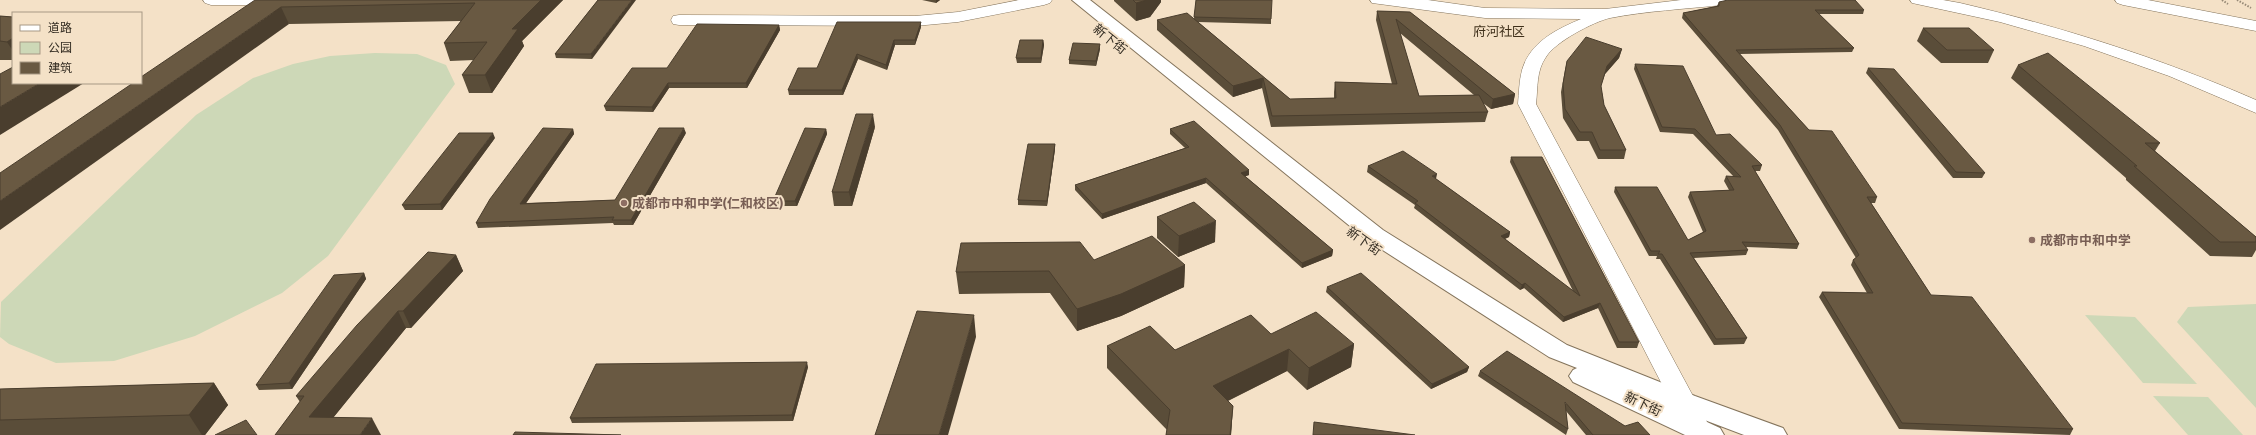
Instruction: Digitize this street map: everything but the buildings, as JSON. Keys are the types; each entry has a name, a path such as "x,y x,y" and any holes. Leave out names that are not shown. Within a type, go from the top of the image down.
{"main road":[{"name":"新下街","path":"1062,0 1361,240 1545,359 1704,434"},
{"name":"新下街","path":"1080,0 1375,235 1558,351 1686,403 1773,435"}],"street":[{"path":"211,0 298,0"},
{"path":"249,18 275,0"},
{"path":"679,20 915,20 958,17 1044,0"},
{"path":"1378,0 1605,14 1722,0"},
{"path":"1394,0 1418,19"},
{"path":"1918,0 2022,24 2112,51 2169,71 2256,107"},
{"path":"2122,0 2256,26"},
{"path":"1527,104 1532,68 1538,52 1554,39 1605,14"},
{"path":"1509,90 1527,104 1686,403 1704,434"}],"path":[{"path":"2237,0 2256,12"}],"green space":[{"path":"375,53 417,54 446,65 455,84 328,256 282,293 195,336 114,361 56,363 9,344 0,337 1,302 196,115 253,78 293,64 330,56"},
{"path":"2256,304 2256,408 2177,322 2188,307"},
{"path":"2085,315 2135,317 2197,384 2143,383"},
{"path":"2153,396 2208,397 2243,435 2188,435"}],"place":[{"name":"成都市中和中学(仁和校区)","path":"624,203"},
{"name":"成都市中和中学","path":"2032,240"}],"district":[{"name":"府河社区","path":"1499,31"}]}
